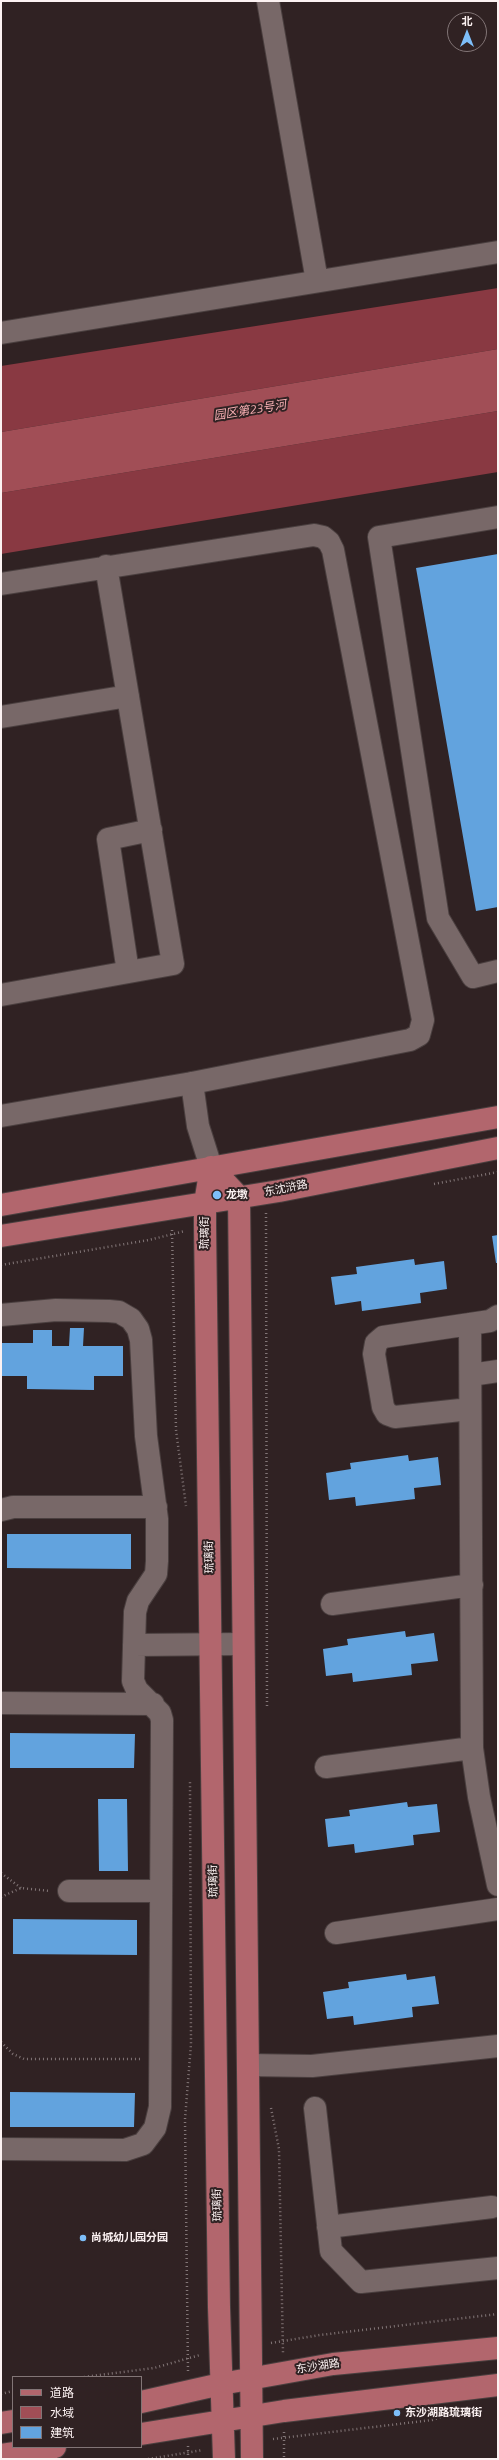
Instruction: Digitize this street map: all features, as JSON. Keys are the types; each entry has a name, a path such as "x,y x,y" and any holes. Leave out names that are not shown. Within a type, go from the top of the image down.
{"main road":[{"path":"1,1205 498,1117"},
{"name":"东沈浒路","path":"1,1236 266,1193 498,1148"},
{"path":"211,1167 239,1197 252,2451"},
{"name":"琉璃街","path":"211,1167 205,1203 212,1645 220,2352 224,2453"},
{"name":"东沙湖路","path":"142,2402 188,2393 221,2384 333,2364 498,2348"},
{"path":"142,2434 188,2428 284,2411 498,2385"},
{"path":"1,2423 12,2421"},
{"path":"1,2455 48,2448"}],"street":[{"path":"268,1 317,281"},
{"path":"1,333 498,252"},
{"path":"498,517 379,537 438,918 473,977 498,971"},
{"path":"1,584 106,566 314,535 323,537 329,542 333,550 423,1020 419,1035 410,1040 192,1083 1,1116"},
{"path":"1,995 173,964 106,566"},
{"path":"1,717 128,696"},
{"path":"128,972 108,840 151,830"},
{"path":"192,1083 198,1126 211,1167"},
{"path":"1,1315 56,1310 109,1310 119,1312 131,1319 138,1329 142,1340 146,1436 156,1507 156,1574 138,1601 134,1612 133,1681 137,1690 153,1704 162,1720 159,2117 150,2138 143,2144 125,2150 1,2149"},
{"path":"470,1409 395,1417 387,1414 382,1407 374,1354 376,1343 383,1337 490,1321 498,1316"},
{"path":"470,1324 472,1748 479,1797 498,1885"},
{"path":"471,1375 498,1371"},
{"path":"1,1510 14,1507 156,1507"},
{"path":"332,1604 472,1585"},
{"path":"134,1645 243,1644"},
{"path":"1,1703 153,1704"},
{"path":"326,1767 472,1748"},
{"path":"69,1891 161,1891"},
{"path":"336,1933 498,1910"},
{"path":"248,2065 312,2066 498,2046"},
{"path":"315,2108 331,2251 361,2282 498,2268"},
{"path":"328,2227 492,2207"}],"path":[{"path":"266,1193 267,1716"},
{"path":"171,1208 176,1430 186,1512"},
{"path":"188,2393 184,2119 191,2044 190,1773"},
{"path":"1,1873 21,1888"},
{"path":"1,1897 21,1888 69,1891"},
{"path":"1,2042 14,2054 24,2059 160,2059"},
{"path":"270,2106 279,2149 283,2373"},
{"path":"251,2347 283,2341 498,2314"},
{"path":"92,2376 154,2368 188,2357 220,2352"},
{"path":"1,2394 12,2391"},
{"path":"284,2411 284,2459"},
{"path":"252,2451 284,2438 432,2420 461,2411"},
{"path":"188,2428 188,2459"},
{"path":"148,2459 188,2453 224,2453"}],"shaded area":[{"path":"498,288 498,349 1,432 1,366"},
{"path":"498,411 498,472 1,554 1,493"}],"water":[{"name":"园区第23号河","path":"498,349 498,411 1,493 1,432"}],"building":[{"path":"498,554 498,907 476,911 416,568"},
{"path":"498,1235 498,1263 496,1263 492,1236"},
{"path":"414,1259 415,1265 444,1261 447,1289 420,1293 421,1303 362,1311 361,1301 335,1305 331,1277 357,1274 356,1267"},
{"path":"70,1328 84,1328 83,1346 123,1346 123,1376 94,1376 94,1390 27,1389 27,1376 1,1376 1,1343 33,1343 33,1330 52,1330 52,1346 69,1346"},
{"path":"408,1455 409,1461 438,1457 441,1485 414,1488 415,1499 356,1506 355,1497 329,1500 326,1473 351,1469 350,1463"},
{"path":"7,1534 131,1534 131,1569 7,1568"},
{"path":"405,1631 406,1637 434,1633 438,1661 411,1664 412,1675 353,1682 352,1673 326,1676 323,1649 348,1645 347,1639"},
{"path":"10,1733 135,1734 134,1768 10,1768"},
{"path":"98,1799 127,1799 128,1871 99,1871"},
{"path":"407,1802 408,1807 437,1804 440,1832 413,1835 414,1845 355,1853 354,1844 328,1847 325,1819 350,1816 349,1810"},
{"path":"13,1919 137,1920 137,1955 13,1954"},
{"path":"406,1974 407,1980 435,1976 439,2004 412,2007 413,2017 354,2025 353,2016 327,2019 323,1992 349,1988 348,1982"},
{"path":"10,2092 135,2093 134,2127 10,2127"}],"place":[{"name":"龙墩","path":"217,1195"},
{"name":"尚城幼儿园分园","path":"83,2238"},
{"name":"东沙湖路琉璃街","path":"397,2413"}]}
